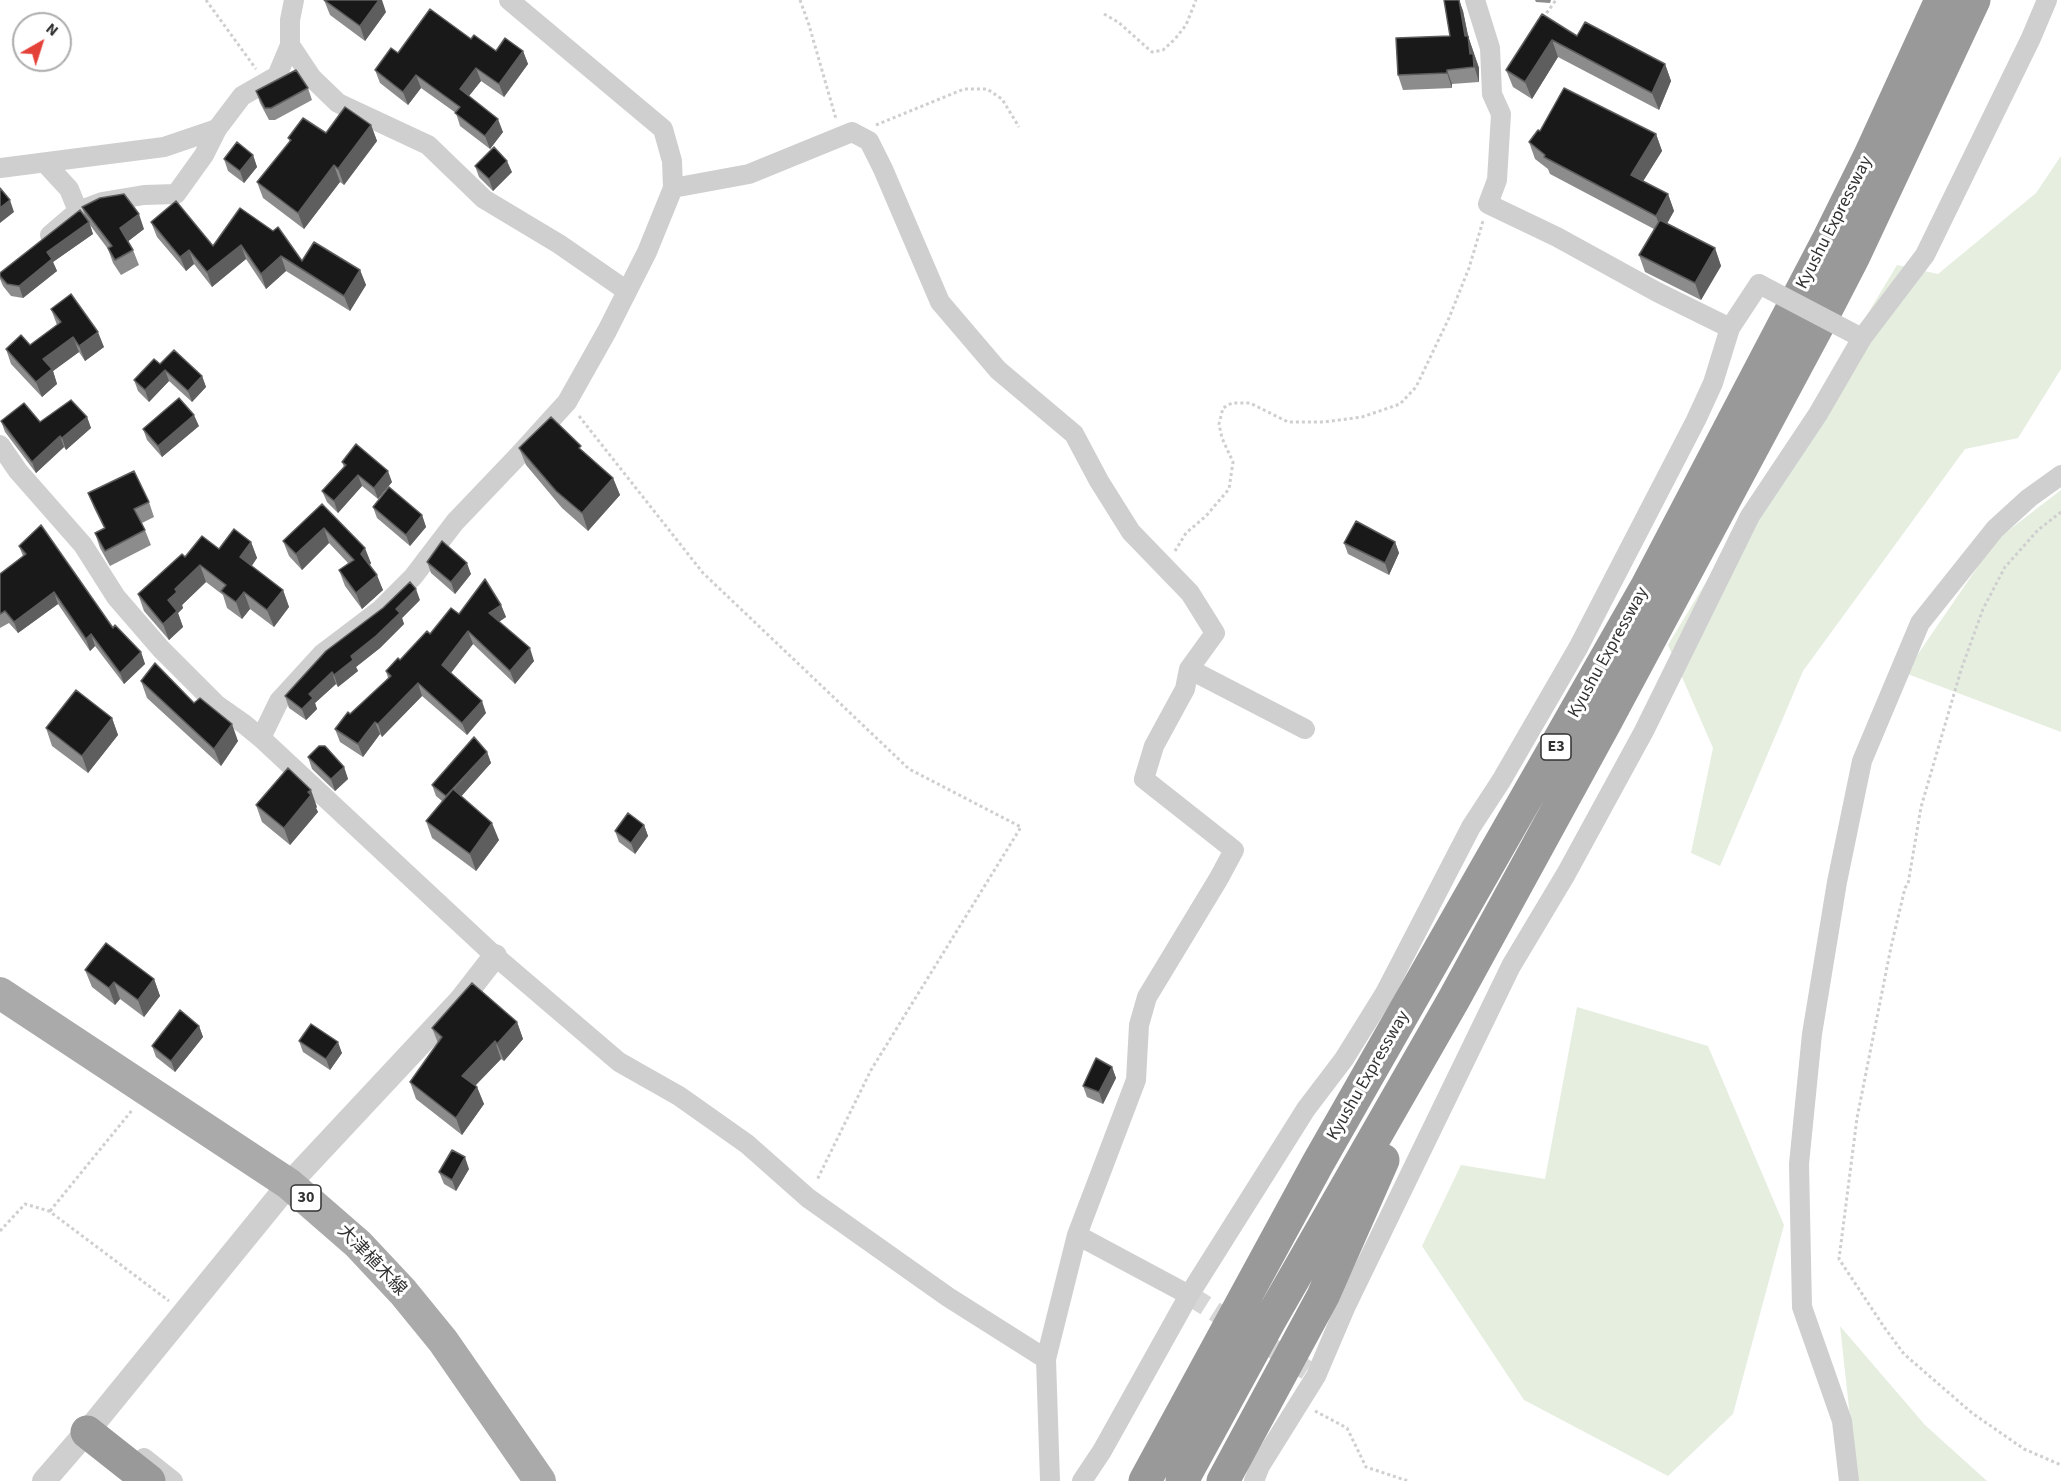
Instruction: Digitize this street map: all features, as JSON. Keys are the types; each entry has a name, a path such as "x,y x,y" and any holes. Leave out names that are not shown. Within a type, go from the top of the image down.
{"highway":[{"name":"Kyushu Expressway","path":"1145,1481 1318,1163 1647,586 1827,242 1870,155 1941,0"},
{"name":"Kyushu Expressway","path":"1182,1481 1270,1320 1454,999 1838,288 1974,0"},
{"path":"1225,1481 1323,1296 1454,999"},
{"path":"1121,1481 1265,1238 1318,1163"},
{"path":"92,1426 132,1481"},
{"path":"92,1426 149,1481"}],"main road":[{"name":"大津植木線","path":"0,993 290,1184 358,1244 403,1292 442,1341 540,1481"}],"street":[{"path":"33,248 78,211 102,202 144,195 176,194 204,155 217,129 242,96 277,76 291,45 290,20 294,0"},
{"path":"261,738 279,701 322,654 380,610 413,577 454,522 567,402 607,331 647,252 674,188 672,161 663,129 509,0"},
{"path":"1475,0 1491,48 1492,94 1501,114 1497,180 1488,204 1557,237 1657,292 1730,328"},
{"path":"1254,1481 1260,1466 1316,1376 1345,1308 1511,966 1566,874 1644,731 1750,516 1818,414 1862,338 1925,255 2031,38 2047,0"},
{"path":"291,45 312,78 338,103 428,145 484,199 559,244 627,291"},
{"path":"0,168 164,147 217,129"},
{"path":"674,188 748,174 850,136 869,141 940,302 998,370 1074,434 1099,481 1131,532 1190,593 1215,633 1190,669 1185,689 1154,746 1144,779 1234,850 1147,997 1139,1025 1136,1080 1077,1235 1046,1359 1050,1481"},
{"path":"45,163 69,189 78,211"},
{"path":"1082,1481 1102,1452 1189,1295 1305,1109 1344,1059 1385,993 1471,827 1528,737 1589,627 1696,420 1713,383 1730,328 1759,284 1862,338"},
{"path":"0,445 18,471 83,545 116,597 161,649 217,705 261,738 495,956 619,1062 679,1096 747,1144 808,1198 948,1297 1046,1359"},
{"path":"1849,1481 1842,1421 1802,1307 1799,1164 1812,1034 1837,882 1862,761 1920,623 1995,529 2029,498 2061,475"},
{"path":"1190,669 1305,729"},
{"path":"44,1481 92,1426 290,1184 460,1002 495,956"},
{"path":"1077,1235 1189,1295"},
{"path":"92,1426 173,1481"}],"path":[{"path":"206,0 266,83"},
{"path":"800,0 850,136 964,89 987,89 1002,99 1019,127"},
{"path":"1104,14 1118,22 1152,52 1163,51 1186,25 1197,0"},
{"path":"1543,19 1556,0"},
{"path":"1166,568 1186,533 1206,516 1228,489 1233,462 1222,438 1219,424 1223,408 1232,403 1250,403 1288,422 1324,423 1362,417 1400,404 1416,387 1449,318 1469,268 1488,204"},
{"path":"567,402 703,573 909,769 1021,827 871,1070 808,1198"},
{"path":"2061,512 2038,530 2005,567 1983,609 1961,670 1921,807 1908,884 1905,888 1891,947 1857,1118 1839,1259 1904,1354 1972,1413 2024,1449 2061,1465"},
{"path":"49,1211 133,1109"},
{"path":"0,1231 25,1204 49,1211 184,1313"},
{"path":"1300,1404 1347,1428 1366,1467 1408,1481"}],"shaded area":[{"path":"2061,156 2061,369 2018,438 1965,449 1803,671 1720,866 1691,853 1713,748 1668,645 1897,265 1938,274 2036,193"},
{"path":"2061,490 2061,732 1905,673 1996,540"},
{"path":"1577,1007 1708,1046 1784,1225 1733,1414 1668,1476 1524,1400 1422,1246 1461,1165 1545,1179"},
{"path":"1840,1326 1925,1425 1987,1481 1857,1481"}],"building":[{"path":"324,0 379,0 360,26"},
{"path":"1444,0 1459,0 1465,36 1468,36 1470,54 1473,53 1474,67 1447,70 1447,73 1398,75 1396,38 1450,36"},
{"path":"430,9 471,39 474,35 496,51 505,38 523,51 499,84 476,68 460,89 498,119 485,136 455,113 460,107 416,75 403,92 375,70 391,48 398,53"},
{"path":"1542,14 1577,36 1585,22 1665,64 1652,93 1552,40 1525,82 1506,70"},
{"path":"296,70 308,88 271,108 265,108 256,91"},
{"path":"1564,88 1656,134 1631,175 1668,194 1656,216 1544,157 1545,155 1529,142 1538,130 1540,131"},
{"path":"345,107 371,125 338,169 334,165 298,213 257,182 291,140 288,138 303,118 326,133"},
{"path":"237,142 253,155 240,171 224,159"},
{"path":"494,147 507,161 489,179 475,166"},
{"path":"0,188 10,200 0,208"},
{"path":"124,194 139,214 120,228 133,250 115,260 108,248 112,246 82,207 100,198"},
{"path":"176,201 213,246 240,208 273,231 278,227 302,261 314,242 360,270 344,296 281,256 261,274 241,245 207,272 189,250 180,257 151,222"},
{"path":"80,210 89,222 47,252 52,259 19,286 7,284 0,273"},
{"path":"1660,220 1715,248 1695,283 1639,255"},
{"path":"71,294 98,332 79,346 73,337 43,359 52,369 36,382 6,349 21,335 30,345 61,322 51,309"},
{"path":"174,350 202,376 188,391 165,370 145,390 134,380 154,359 160,364"},
{"path":"179,398 194,415 158,446 143,429"},
{"path":"71,400 87,417 62,438 60,436 32,462 1,421 24,403 40,422"},
{"path":"551,417 581,446 579,448 613,478 582,513 556,491 519,448"},
{"path":"356,444 388,471 374,488 358,475 334,501 322,491 346,465 342,462"},
{"path":"134,471 149,502 134,509 145,530 105,551 95,533 105,528 88,493"},
{"path":"389,487 422,515 406,535 373,507"},
{"path":"322,504 365,548 361,554 377,575 356,593 339,570 354,560 324,528 296,554 283,541"},
{"path":"1356,521 1395,542 1385,563 1344,543"},
{"path":"41,525 113,628 115,625 141,652 120,673 91,634 86,639 54,592 14,622 5,611 0,614 0,574 26,554 19,546"},
{"path":"234,529 251,542 240,557 283,590 267,610 244,592 236,602 221,591 226,585 200,565 175,589 177,592 168,600 177,611 163,624 138,594 182,554 185,557 202,536 219,549"},
{"path":"442,541 467,563 451,582 427,562"},
{"path":"485,579 501,605 489,613 530,648 510,671 468,631 442,665 482,701 462,723 418,683 378,724 375,722 358,744 335,729 348,712 350,714 391,676 386,671 398,658 400,660 427,631 430,634 451,608 459,614"},
{"path":"410,582 416,589 396,609 400,613 351,656 353,660 334,675 332,672 309,694 313,698 302,709 285,696 326,651 383,608"},
{"path":"155,663 194,703 200,698 232,724 214,749 141,681"},
{"path":"76,690 112,718 82,756 46,728"},
{"path":"474,737 487,752 446,796 432,785"},
{"path":"319,746 325,746 344,767 331,779 308,757"},
{"path":"288,768 311,790 308,792 311,795 284,828 256,805"},
{"path":"453,789 492,823 470,854 426,821"},
{"path":"628,813 644,825 631,843 615,831"},
{"path":"106,943 154,979 138,1000 114,982 109,988 85,970"},
{"path":"472,983 517,1022 497,1044 495,1041 462,1076 477,1087 456,1118 410,1082 442,1037 432,1028"},
{"path":"180,1010 199,1026 171,1061 152,1046"},
{"path":"311,1024 338,1042 326,1059 299,1041"},
{"path":"1096,1058 1112,1067 1099,1092 1083,1086"},
{"path":"452,1150 465,1157 452,1180 439,1172"}],"tunnel":[{"path":"1189,1295 1316,1376"}]}
